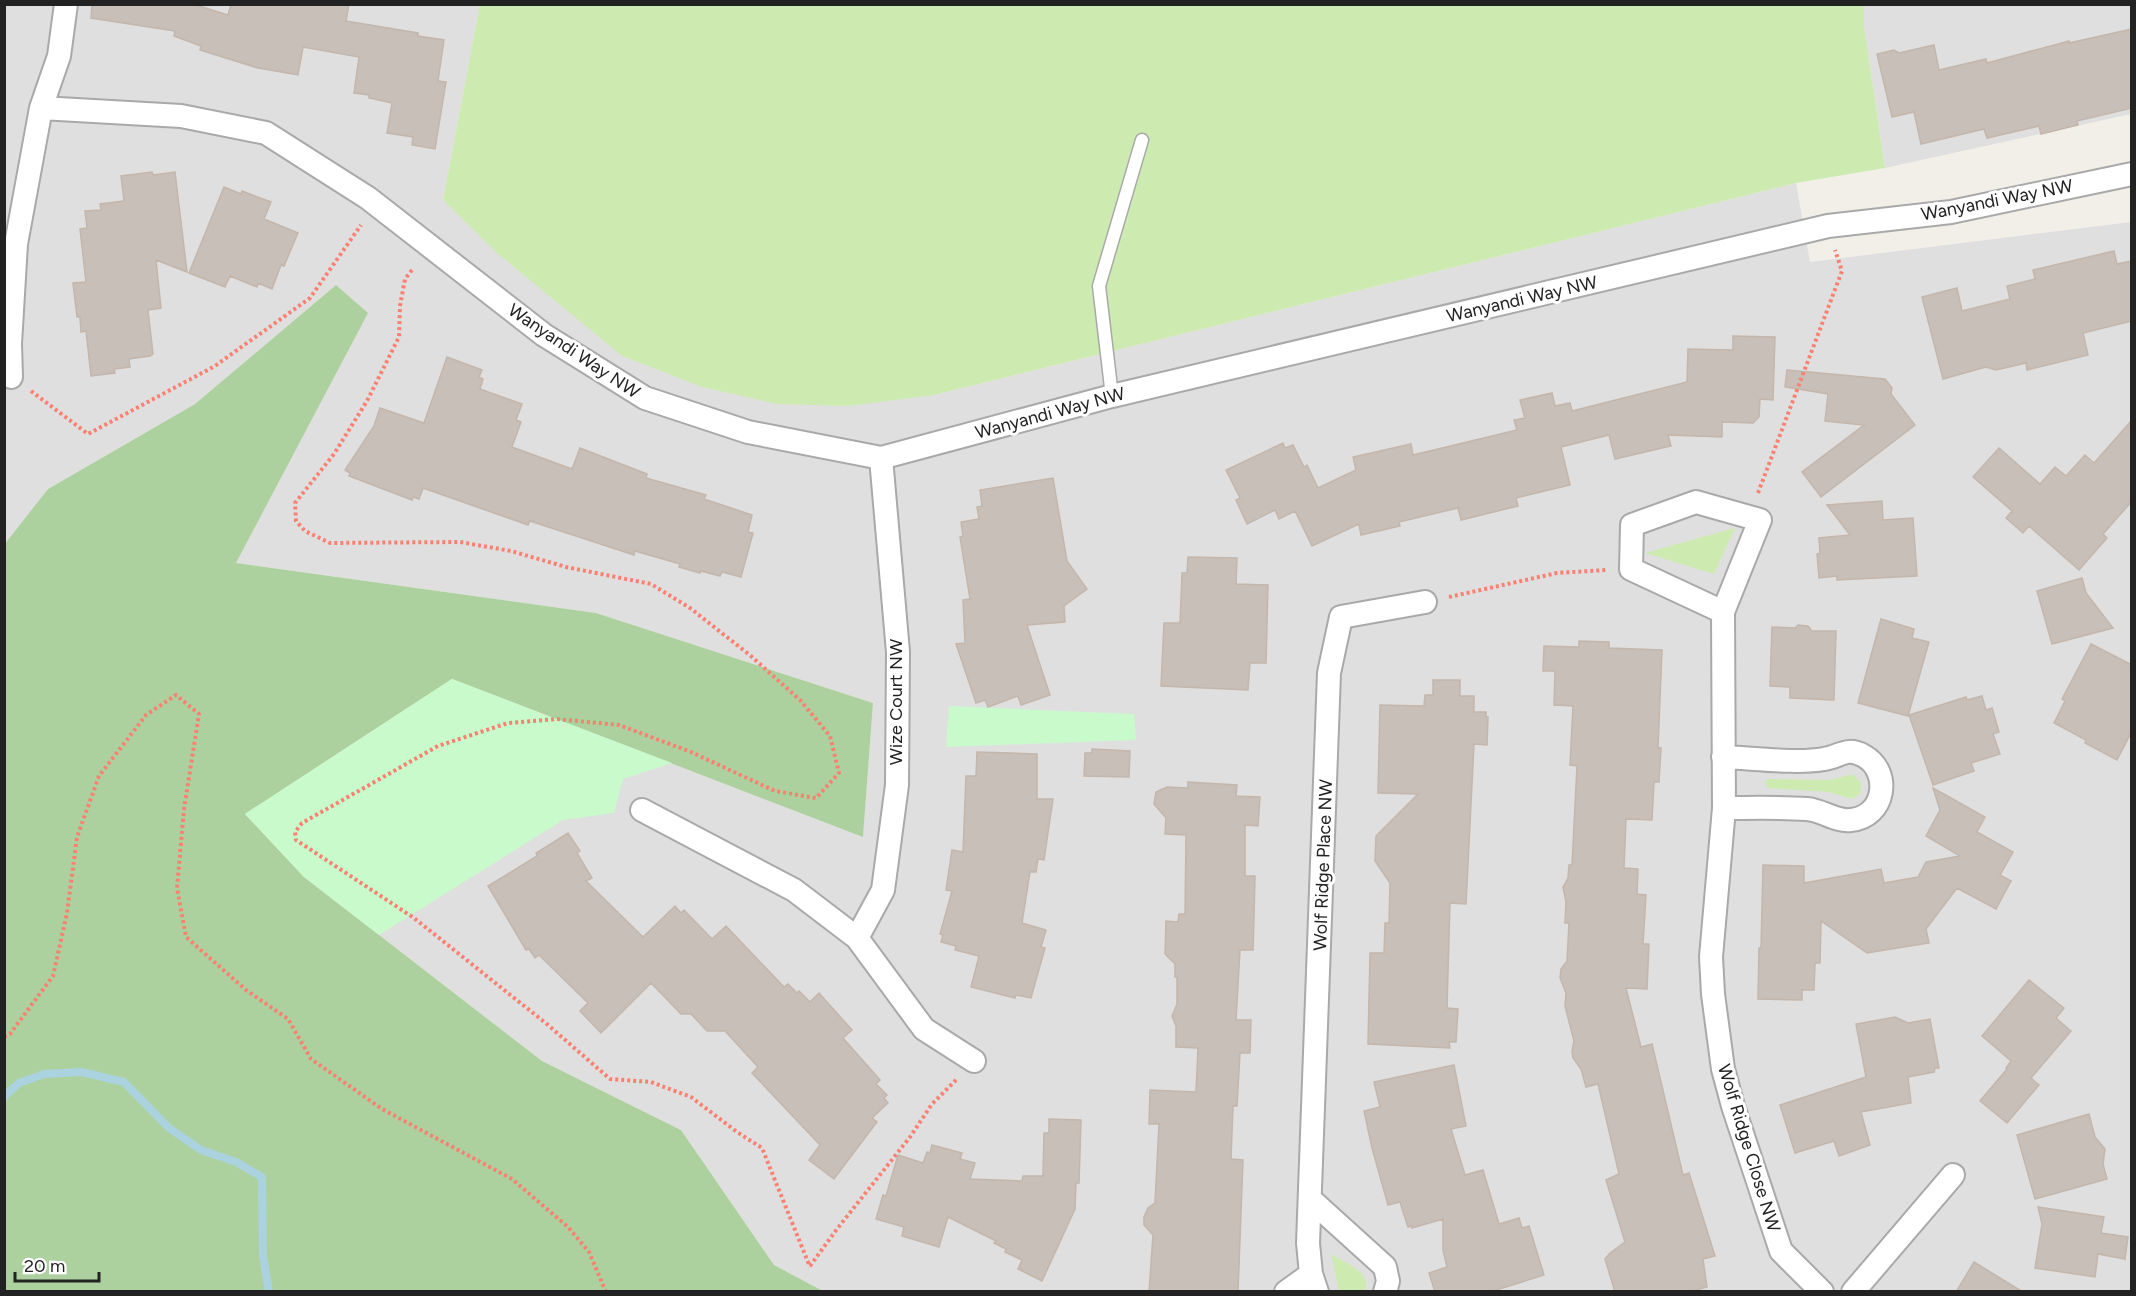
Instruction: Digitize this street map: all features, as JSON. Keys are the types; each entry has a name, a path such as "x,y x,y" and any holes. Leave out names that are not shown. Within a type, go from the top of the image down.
{"street":[{"path":"11,377 10,344 16,244 41,108 59,56 66,4"},
{"name":"Wanyandi Way NW","path":"41,108 182,116 266,133 368,198 544,336 645,398 748,432 881,458 1113,396 1828,226 1951,212 2132,174"},
{"name":"Wize Court NW","path":"857,938 883,890 897,785 898,652 881,458"},
{"path":"1723,612 1631,569 1632,525 1695,502 1760,520"},
{"name":"Wolf Ridge Close NW","path":"1760,520 1723,612 1724,808 1711,957 1713,994 1723,1069 1781,1251 1822,1292"},
{"name":"Wolf Ridge Place NW","path":"1286,1292 1314,1283 1308,1243 1329,673 1341,617 1425,602"},
{"path":"1723,757 1806,760 1827,759 1849,752 1860,754 1870,760 1878,770 1882,781 1878,803 1862,817 1851,820 1840,820 1809,809 1724,808"},
{"path":"642,810 794,890 857,938 924,1029 974,1061"},
{"path":"1853,1292 1953,1175"},
{"path":"1311,1200 1385,1267 1388,1281 1385,1292"}],"lane":[{"path":"1113,396 1099,286 1142,140"}],"path":[{"path":"11,377 88,434 215,366 310,298 361,225"},
{"path":"1760,520 1758,490 1842,271 1828,226"},
{"path":"412,270 405,279 400,306 399,337 367,401 334,454 295,503 296,520 305,531 330,543 460,542 511,551 566,567 651,584 690,608 751,656 800,700 830,736 839,773 816,798 775,791 691,752 619,724 556,719 508,723 438,746 302,823 295,832 296,840 414,918 548,1025 609,1079 651,1082 690,1097 762,1148 810,1267 910,1137 932,1104 974,1061"},
{"path":"1425,602 1557,573 1631,569"},
{"path":"4,1037 10,1034 53,976 67,913 77,837 99,776 146,715 176,695 199,714 184,809 177,888 186,938 246,990 288,1019 311,1059 382,1109 512,1179 575,1236 589,1252 606,1292"}],"shaded area":[{"path":"5,5 480,5 443,200 934,395 1796,183 1810,262 2131,222 2131,1291 823,1291 774,1265 681,1130 542,1061 304,877 452,679 863,836 873,703 596,613 236,563 367,313 336,285 195,404 48,489 5,545"},
{"path":"1864,5 2131,5 2131,114 1885,168 1864,26"}],"green space":[{"path":"480,4 1864,5 1864,26 1885,168 1796,183 934,395 849,406 777,404 702,387 622,356 497,253 443,200"},
{"path":"336,285 368,313 236,563 596,613 873,703 863,837 452,679 245,814 304,877 542,1061 681,1130 774,1265 823,1291 5,1291 4,545 48,489 195,404"},
{"path":"1735,528 1714,574 1645,553"},
{"path":"452,679 672,763 623,779 614,813 563,820 379,935 304,877 245,814"},
{"path":"949,706 1134,714 1136,740 946,747"},
{"path":"1854,775 1861,783 1860,794 1852,799 1829,792 1768,788 1765,783 1768,779 1831,780"},
{"path":"1331,1254 1362,1273 1366,1285 1364,1291 1339,1291"}],"building":[{"path":"92,4 193,4 228,15 231,4 349,4 346,21 418,33 418,36 444,40 438,81 446,82 435,149 412,145 413,137 387,133 392,103 369,98 369,95 354,93 359,57 303,47 298,75 258,68 200,50 201,46 174,36 175,31 91,18"},
{"path":"2132,29 2132,108 2077,121 2078,125 2041,134 2039,126 1987,138 1984,129 1921,144 1914,112 1892,117 1877,54 1894,50 1899,53 1934,45 1939,70 1986,59 1987,63 2069,41 2069,43"},
{"path":"152,172 153,175 175,172 187,272 156,260 161,308 148,310 153,354 129,359 130,367 114,369 115,373 91,376 86,331 81,332 73,283 86,282 80,229 87,228 85,211 101,210 100,204 124,201 121,176"},
{"path":"224,187 271,202 264,219 298,233 284,266 281,265 272,289 258,283 257,287 230,276 225,287 189,273"},
{"path":"2114,251 2117,264 2132,261 2132,321 2083,333 2088,355 2027,370 2026,363 1996,370 1986,367 1943,379 1922,297 1957,288 1962,311 2010,299 2007,286 2035,279 2033,270"},
{"path":"1733,336 1775,337 1773,400 1760,399 1759,417 1753,423 1722,422 1722,437 1668,435 1671,446 1615,459 1609,435 1561,447 1570,485 1516,498 1518,506 1461,520 1458,508 1399,522 1400,526 1361,535 1359,524 1312,546 1295,511 1279,519 1275,510 1247,524 1236,500 1240,498 1226,470 1283,443 1285,448 1293,445 1304,467 1307,465 1318,488 1356,470 1353,457 1411,444 1413,455 1517,430 1514,420 1525,418 1520,400 1552,393 1555,406 1570,403 1572,411 1687,382 1688,349 1733,350"},
{"path":"447,357 482,370 479,377 483,379 480,389 522,404 516,420 521,422 512,447 572,469 580,448 647,474 646,478 706,495 704,499 752,515 748,532 753,533 741,577 722,572 720,576 701,571 700,573 679,567 680,564 635,551 634,555 530,521 528,525 423,488 419,499 413,497 412,500 349,476 350,473 345,470 374,426 380,408 424,423"},
{"path":"1787,370 1885,379 1892,388 1891,394 1915,425 1821,497 1802,472 1864,425 1825,421 1828,394 1785,387"},
{"path":"2132,420 2132,501 2103,534 2107,538 2079,570 2029,526 2023,533 2006,518 2012,511 1973,477 1999,448 2040,484 2055,467 2066,476 2085,455 2094,463"},
{"path":"1053,478 1067,561 1087,589 1064,606 1065,622 1027,625 1050,695 1021,705 1018,696 988,707 985,700 976,703 956,644 965,643 963,600 970,599 960,537 963,536 961,522 979,519 977,507 982,506 980,490"},
{"path":"1882,501 1883,520 1913,518 1917,576 1837,580 1837,576 1819,578 1817,554 1820,553 1819,538 1850,535 1827,505"},
{"path":"1188,557 1237,558 1236,584 1268,585 1266,663 1250,663 1248,690 1161,686 1164,623 1180,623 1182,573 1187,573"},
{"path":"2082,578 2086,593 2113,628 2052,644 2037,591"},
{"path":"1881,619 1914,629 1912,638 1929,642 1908,716 1858,703"},
{"path":"1798,625 1808,626 1812,631 1836,631 1834,700 1790,698 1790,687 1770,686 1772,627 1795,628"},
{"path":"1579,641 1609,642 1609,648 1662,650 1659,782 1654,782 1652,820 1626,819 1624,868 1638,869 1637,894 1646,895 1643,944 1649,944 1647,989 1626,988 1641,1047 1652,1044 1683,1175 1689,1173 1715,1256 1703,1259 1707,1287 1690,1292 1615,1292 1605,1259 1625,1242 1606,1180 1619,1174 1598,1084 1586,1087 1581,1069 1573,1058 1574,1041 1565,1006 1566,993 1560,978 1561,969 1567,961 1569,923 1565,923 1566,902 1563,887 1568,878 1569,865 1572,865 1577,766 1570,765 1573,706 1554,705 1555,671 1543,671 1544,646 1579,647"},
{"path":"2091,644 2132,665 2132,731 2117,760 2054,723 2065,701 2062,699"},
{"path":"1433,680 1460,680 1460,696 1474,696 1474,712 1486,712 1486,717 1488,717 1487,745 1474,744 1466,904 1450,903 1447,1008 1458,1009 1456,1042 1449,1042 1450,1048 1368,1044 1370,953 1384,953 1385,923 1389,923 1390,883 1375,861 1376,836 1418,794 1378,793 1380,705 1424,706 1425,695 1433,695"},
{"path":"1982,696 1986,710 1992,708 1999,732 1993,734 2000,754 1971,763 1974,771 1933,785 1909,715 1966,697 1967,700"},
{"path":"1092,749 1130,751 1129,777 1084,776 1085,753 1092,753"},
{"path":"977,752 1037,754 1037,799 1053,799 1044,860 1038,859 1036,872 1030,872 1022,923 1046,930 1041,947 1045,948 1031,998 1016,995 1015,998 971,987 979,956 955,950 956,946 941,942 943,935 940,934 952,891 946,890 952,850 963,852 966,776 976,776"},
{"path":"1188,782 1237,785 1236,796 1260,797 1258,826 1245,825 1245,876 1255,876 1253,950 1240,950 1236,1020 1251,1020 1250,1053 1240,1053 1237,1106 1233,1106 1231,1159 1243,1160 1238,1292 1149,1292 1153,1235 1144,1225 1144,1217 1148,1208 1155,1203 1159,1124 1149,1124 1150,1090 1196,1092 1198,1048 1176,1047 1176,1026 1172,1016 1177,1004 1177,977 1175,977 1175,964 1165,954 1166,921 1178,922 1179,914 1185,914 1186,835 1165,834 1166,818 1154,804 1156,792 1167,787 1188,788"},
{"path":"1933,788 1985,817 1977,832 2013,852 2000,875 2011,881 1996,909 1957,888 1926,929 1929,943 1867,953 1821,921 1820,963 1815,963 1814,990 1802,990 1802,1000 1758,999 1763,865 1804,866 1804,883 1881,869 1884,883 1918,877 1926,862 1960,856 1926,836 1940,810"},
{"path":"568,833 580,851 577,853 592,878 586,881 643,937 675,906 681,913 684,910 712,939 726,926 784,987 788,984 810,1002 819,993 852,1030 843,1038 880,1080 876,1084 887,1095 884,1098 888,1103 872,1118 877,1122 834,1179 809,1160 820,1145 752,1073 758,1067 725,1031 707,1031 691,1014 681,1014 651,983 601,1033 580,1011 588,1003 539,955 535,958 529,949 526,950 488,886 537,856 536,853"},
{"path":"2029,980 2064,1008 2056,1018 2071,1031 2031,1078 2039,1085 2007,1123 1980,1101 2011,1061 1982,1036"},
{"path":"1895,1017 1908,1023 1930,1019 1939,1068 1935,1068 1934,1072 1908,1077 1911,1103 1861,1112 1870,1145 1839,1156 1834,1141 1795,1153 1780,1105 1866,1077 1856,1024"},
{"path":"1454,1065 1466,1126 1451,1129 1465,1175 1483,1170 1499,1224 1519,1218 1522,1228 1529,1226 1544,1275 1490,1292 1435,1292 1429,1273 1447,1267 1443,1250 1443,1219 1412,1228 1412,1226 1408,1227 1400,1202 1388,1205 1364,1111 1380,1107 1374,1082"},
{"path":"2089,1114 2095,1137 2105,1149 2103,1164 2107,1179 2035,1199 2017,1135"},
{"path":"1049,1119 1081,1120 1079,1183 1076,1183 1075,1209 1042,1281 1018,1269 1022,1260 1005,1252 1006,1249 994,1243 996,1241 948,1217 939,1247 902,1236 904,1227 876,1219 883,1195 886,1196 898,1155 923,1163 932,1145 962,1153 960,1159 975,1163 970,1179 1022,1181 1023,1176 1043,1176 1044,1133 1049,1133"},
{"path":"2038,1207 2104,1217 2101,1233 2128,1237 2125,1259 2098,1254 2095,1277 2035,1268 2042,1224"},
{"path":"1974,1262 2023,1292 1956,1292"}],"waterway":[{"path":"4,1097 19,1083 44,1074 81,1072 124,1082 169,1128 201,1150 236,1162 262,1177 263,1256 269,1292"}]}
